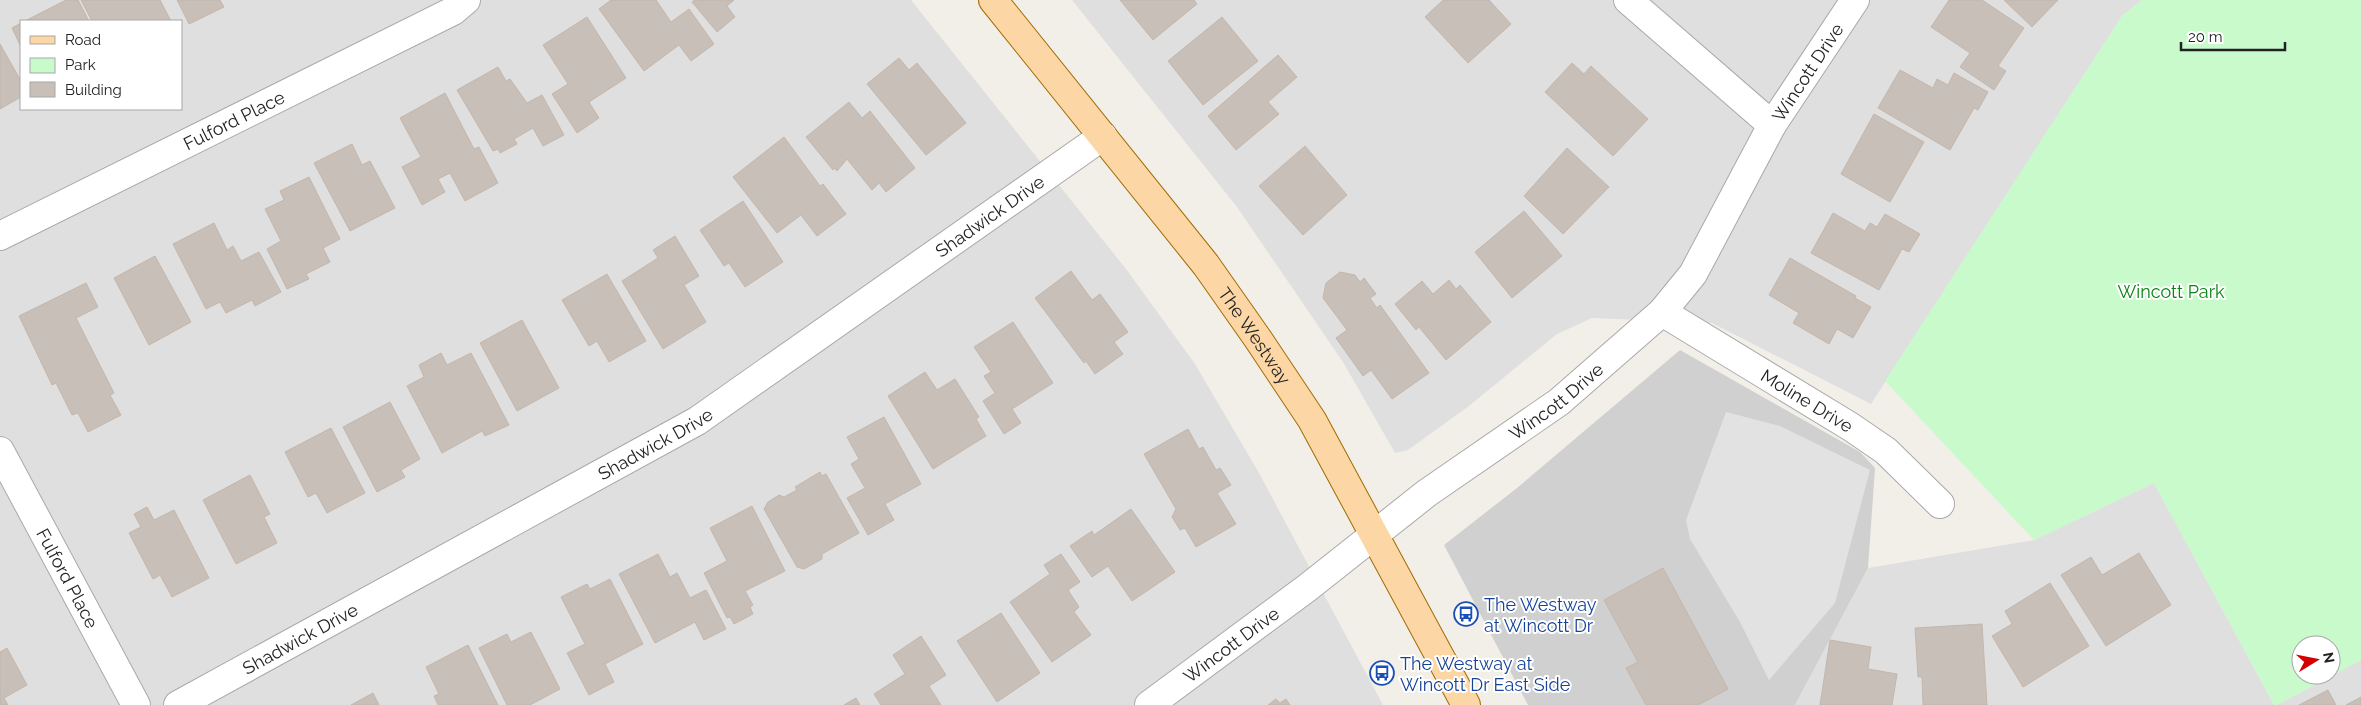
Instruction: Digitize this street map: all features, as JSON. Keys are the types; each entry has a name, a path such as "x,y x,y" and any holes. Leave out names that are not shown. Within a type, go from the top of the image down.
{"main road":[{"name":"The Westway","path":"994,0 1206,266 1258,339 1312,420 1466,705"}],"street":[{"name":"Fulford Place","path":"0,236 453,11 466,0"},
{"path":"1628,0 1772,124"},
{"name":"Wincott Drive","path":"1149,705 1307,588 1427,493 1559,402 1662,312 1693,274 1772,124 1855,0"},
{"name":"Shadwick Drive","path":"178,705 697,421 1104,136"},
{"name":"Moline Drive","path":"1662,312 1851,427 1886,451 1940,504"},
{"name":"Fulford Place","path":"0,451 136,705"}],"shaded area":[{"path":"0,0 911,0 1126,269 1195,364 1259,473 1383,705 0,705"},
{"path":"1072,0 2142,0 2122,16 1871,404 1712,323 1592,318 1557,334 1469,406 1408,450 1395,453 1343,362 1237,207"},
{"path":"1680,350 1860,452 1875,468 1868,568 1795,705 1528,705 1444,545 1517,488"},
{"path":"1726,412 1780,426 1870,470 1835,603 1769,680 1740,622 1690,539 1686,520"},
{"path":"2154,483 2274,705 1795,705 1868,568 2034,540"},
{"path":"2361,660 2361,705 2277,705 2314,685 2341,685 2341,671"}],"green space":[{"name":"Wincott Park","path":"2142,0 2361,0 2361,660 2341,671 2341,635 2291,635 2291,685 2314,685 2274,705 2154,483 2034,540 1885,381 2122,16"}],"building":[{"path":"66,0 78,0 88,20 27,20"},
{"path":"81,0 160,0 170,20 91,20"},
{"path":"177,0 220,0 224,7 189,24"},
{"path":"611,0 656,0 671,22 689,9 714,44 691,61 679,45 644,71 599,9"},
{"path":"695,0 734,0 727,6 735,17 717,32 692,2"},
{"path":"1120,0 1194,0 1197,4 1153,40"},
{"path":"1443,0 1489,0 1511,24 1468,63 1425,17"},
{"path":"1949,0 1982,0 2024,28 1998,66 2006,71 1994,90 1960,67 1970,53 1931,27"},
{"path":"2004,0 2058,0 2032,27"},
{"path":"587,17 626,78 589,102 599,118 577,133 552,94 568,84 543,45"},
{"path":"1222,17 1258,61 1203,105 1168,61"},
{"path":"20,24 20,45 12,28"},
{"path":"0,44 20,79 20,98 0,109"},
{"path":"1278,55 1297,77 1268,102 1279,114 1236,150 1208,116"},
{"path":"899,58 909,70 917,63 966,123 926,155 867,84"},
{"path":"1572,63 1584,74 1591,66 1648,119 1613,156 1545,92"},
{"path":"498,67 506,81 510,79 527,103 542,95 564,135 543,146 533,128 514,139 517,144 500,153 498,149 493,151 457,90"},
{"path":"1900,70 1933,88 1937,79 1948,85 1954,73 1988,92 1978,110 1974,108 1950,150 1878,108"},
{"path":"445,93 474,149 479,147 498,183 465,201 450,173 438,179 445,192 422,205 402,167 421,157 400,118"},
{"path":"849,102 862,118 870,111 915,168 886,192 879,183 872,190 847,159 837,171 835,168 833,170 806,137"},
{"path":"1874,114 1924,142 1890,202 1841,174"},
{"path":"784,137 820,186 823,184 846,214 817,236 801,215 777,233 733,177"},
{"path":"352,144 362,165 370,161 395,208 350,231 314,163"},
{"path":"1305,146 1347,195 1303,235 1259,186"},
{"path":"1567,148 1609,187 1563,234 1524,196"},
{"path":"309,177 340,239 323,248 330,262 306,274 309,279 287,289 267,249 281,241 265,209 284,200 280,191"},
{"path":"743,201 783,262 745,287 729,263 724,266 700,230"},
{"path":"1524,211 1562,256 1512,298 1475,252"},
{"path":"1833,213 1865,231 1870,223 1877,227 1885,214 1920,234 1909,252 1902,249 1879,290 1811,253"},
{"path":"214,223 227,250 233,246 241,261 259,252 281,292 255,306 252,300 226,313 220,302 206,309 173,244"},
{"path":"675,236 699,276 684,285 706,322 663,349 622,281 658,258 653,250"},
{"path":"155,256 191,322 149,345 114,278"},
{"path":"1790,258 1856,296 1855,298 1871,307 1853,338 1837,329 1829,344 1793,323 1799,313 1769,295"},
{"path":"1071,271 1092,300 1100,294 1128,332 1114,342 1123,354 1095,374 1086,361 1084,363 1035,298"},
{"path":"1340,272 1355,275 1360,282 1364,278 1376,294 1370,298 1377,308 1380,305 1429,373 1392,399 1371,370 1363,376 1336,338 1347,330 1323,298 1326,283"},
{"path":"607,274 646,341 609,362 597,341 589,346 562,300"},
{"path":"1449,280 1456,289 1460,285 1491,322 1446,360 1419,327 1416,330 1395,304 1422,281 1433,294"},
{"path":"86,283 98,307 76,318 114,393 110,395 121,415 88,432 78,413 72,415 56,383 52,385 19,316"},
{"path":"522,320 559,388 517,411 480,343"},
{"path":"1013,322 1053,383 1012,409 1021,423 1004,434 983,401 995,393 984,376 991,372 974,347"},
{"path":"441,353 447,365 471,353 509,425 485,436 482,431 442,453 407,386 424,377 419,365"},
{"path":"925,372 937,390 955,379 979,417 976,419 986,436 933,469 888,396"},
{"path":"390,402 420,459 401,470 405,477 377,492 343,427"},
{"path":"884,417 921,484 885,504 894,520 868,535 847,498 865,488 851,464 859,459 847,437"},
{"path":"331,428 365,493 327,513 316,493 308,497 285,452"},
{"path":"1188,429 1199,449 1203,447 1216,470 1220,468 1231,485 1217,493 1236,524 1196,547 1185,528 1180,530 1172,517 1176,509 1144,454"},
{"path":"820,472 822,476 826,474 859,533 822,554 822,559 804,569 797,567 764,509 768,502 779,495 784,497 797,490 795,487"},
{"path":"250,475 270,514 264,517 277,543 236,564 203,500"},
{"path":"752,506 785,571 745,591 753,605 750,607 753,614 734,624 730,617 727,618 704,573 727,561 710,528"},
{"path":"147,507 154,520 174,510 209,578 172,597 160,575 153,579 129,533 141,527 134,514"},
{"path":"1131,509 1175,572 1132,601 1108,566 1092,577 1070,546 1092,531 1094,535"},
{"path":"2139,553 2171,605 2106,646 2061,575 2091,557 2102,575"},
{"path":"658,554 670,577 677,573 690,598 706,590 726,629 704,640 695,622 655,643 619,574"},
{"path":"1061,554 1080,582 1068,590 1079,607 1074,612 1091,635 1052,662 1010,602 1050,574 1044,565"},
{"path":"1663,568 1728,689 1698,705 1646,705 1626,668 1638,662 1604,600"},
{"path":"610,579 643,644 605,664 614,682 589,695 567,653 585,644 561,597 587,584 590,589"},
{"path":"2050,583 2089,646 2023,687 1992,636 2012,624 2005,611"},
{"path":"1001,613 1040,673 997,702 957,641"},
{"path":"1982,624 1987,705 1923,705 1922,677 1918,677 1915,628"},
{"path":"531,632 560,689 530,705 507,705 479,648 507,634 511,642"},
{"path":"921,636 946,675 929,686 941,705 881,705 874,694 905,674 893,655"},
{"path":"1830,640 1871,647 1868,669 1897,674 1892,705 1820,705"},
{"path":"468,645 498,705 438,705 434,696 439,694 426,667"},
{"path":"7,648 27,685 4,698 8,705 0,705 0,652"},
{"path":"2328,690 2336,705 2299,705"},
{"path":"373,693 379,705 351,705"},
{"path":"2361,697 2361,705 2346,705"},
{"path":"856,698 860,705 844,705"},
{"path":"1276,699 1280,703 1286,699 1290,705 1268,705"}],"place":[{"name":"The Westway at Wincott Dr","path":"1466,614"},
{"name":"The Westway at Wincott Dr East Side","path":"1382,673"}]}
